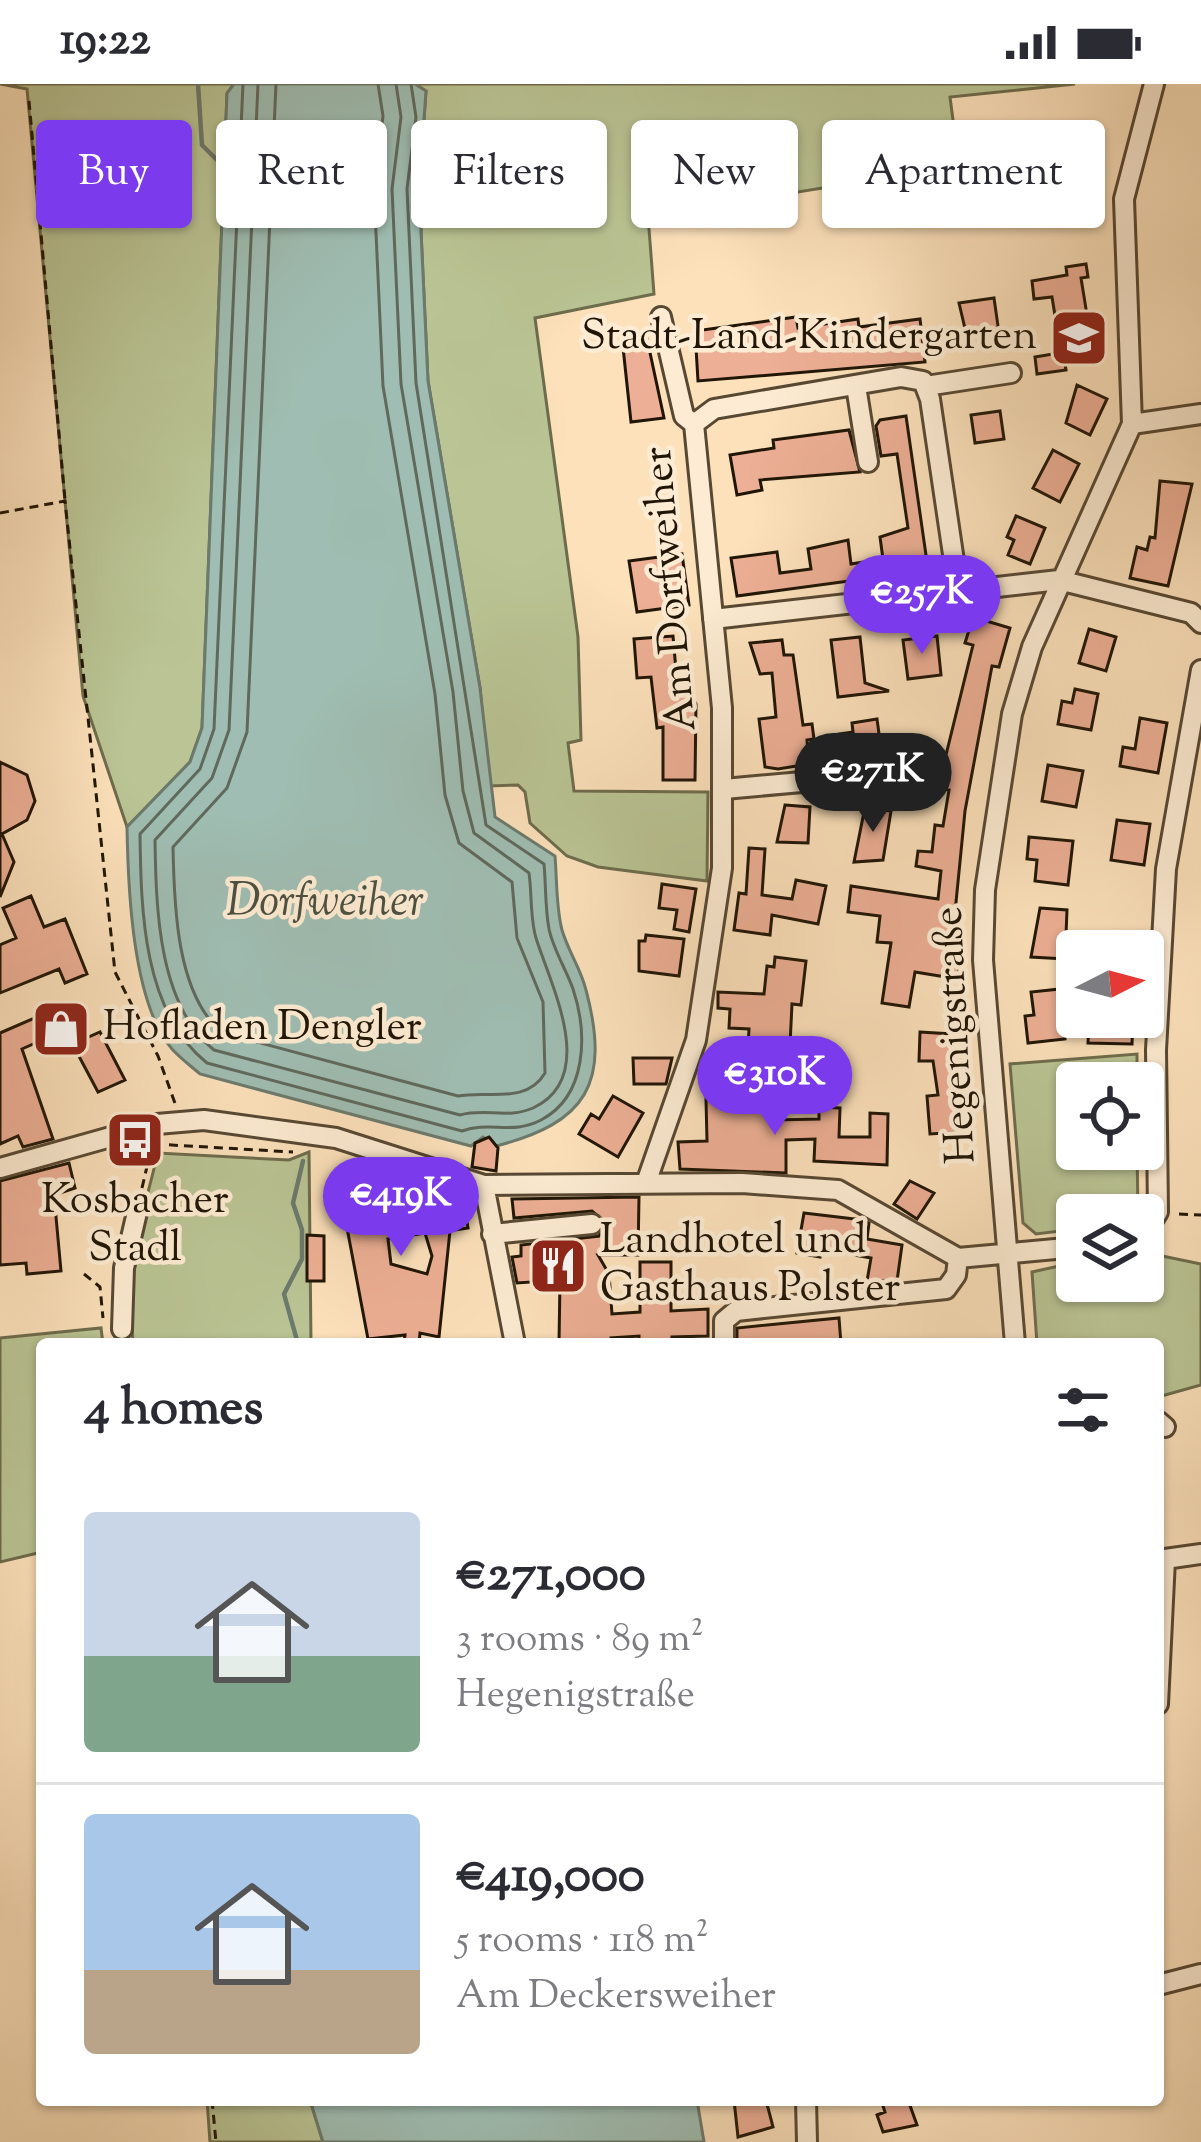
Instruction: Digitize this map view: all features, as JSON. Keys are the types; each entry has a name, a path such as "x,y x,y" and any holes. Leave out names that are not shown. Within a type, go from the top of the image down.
{"street":[{"name":"Hegenigstraße","path":"1014,1338 983,960 986,890 1012,714 1059,580 1132,424 1124,199 1154,84"},
{"name":"Am Dorfweiher","path":"646,1183 690,1065 704,1002 720,887 724,789 694,424 684,416 661,317"},
{"path":"694,424 714,409 901,377 926,386 1011,373"},
{"path":"856,386 868,462"},
{"path":"926,386 958,588"},
{"path":"1132,424 1201,414"},
{"path":"713,619 1059,580 1191,613 1201,623"},
{"path":"1158,1194 1161,925 1201,670"},
{"name":"Am Dorfweiher","path":"724,789 824,781"},
{"path":"0,1168 179,1120 336,1138 484,1185 646,1183 838,1190 958,1258 1056,1250"},
{"path":"484,1185 514,1338"},
{"path":"122,1328 124,1268 138,1208"},
{"path":"492,1234 592,1224"},
{"path":"724,1338 724,1321 736,1311 946,1288 956,1275 958,1258"},
{"path":"1164,1559 1201,1554"},
{"path":"1164,1984 1201,1975"},
{"path":"806,2106 807,2142"}],"path":[{"path":"29,101 115,972 158,1056 179,1120"},
{"path":"0,513 65,501"},
{"path":"138,1208 152,1144 287,1155 301,1149"},
{"path":"1164,1212 1201,1215"},
{"path":"84,1274 100,1287 103,1317"},
{"path":"212,2106 215,2142"}],"green space":[{"path":"0,84 234,84 227,94 226,120 216,120 216,228 222,228 202,728 190,762 127,827 83,696 40,228 192,228 192,120 36,120 36,187 27,89"},
{"path":"415,84 1075,84 950,97 953,120 822,120 822,188 798,192 798,120 631,120 631,228 649,228 654,294 535,318 578,637 581,740 568,743 574,791 708,792 707,881 598,867 567,856 530,823 525,792 518,785 489,786 480,688 428,381 421,228 607,228 607,120 424,120 426,91"},
{"path":"1137,1054 1137,1062 1056,1062 1056,1170 1137,1170 1138,1194 1056,1194 1056,1232 1036,1234 1023,1223 1010,1064"},
{"path":"309,1152 311,1338 133,1338 129,1267 158,1153 289,1160"},
{"path":"1164,1256 1201,1264 1201,1385 1164,1395 1164,1338 1037,1338 1032,1272 1056,1267 1056,1302 1164,1302"},
{"path":"101,1328 102,1338 36,1338 36,1553 0,1562 0,1338"},
{"path":"207,2106 312,2106 323,2142 210,2142"}],"water":[{"name":"Dorfweiher","path":"234,84 415,84 426,91 424,120 411,120 411,228 421,228 428,381 480,688 495,817 555,856 560,921 586,990 595,1051 584,1095 571,1111 527,1137 496,1146 483,1137 471,1146 200,1074 172,1049 159,1029 140,974 127,827 190,762 202,728 222,228 387,228 387,120 226,120 227,93"},
{"path":"312,2106 698,2106 704,2142 323,2142"}],"building":[{"path":"1086,264 1088,277 1081,278 1093,352 1064,357 1066,370 1037,374 1035,357 1059,353 1058,334 1052,297 1034,299 1032,281 1067,275 1066,267"},
{"path":"994,298 999,333 967,337 959,303"},
{"path":"796,317 798,328 858,319 859,327 920,319 925,362 698,381 695,331"},
{"path":"646,334 664,418 631,422 622,338"},
{"path":"1077,385 1107,399 1090,435 1066,423"},
{"path":"1000,411 1004,439 975,443 971,415"},
{"path":"906,416 927,562 886,576 737,596 731,558 777,552 780,573 811,569 808,549 848,540 851,564 883,559 880,537 908,528 897,454 881,456 876,426 880,420"},
{"path":"849,430 860,472 760,480 762,490 737,495 730,455 774,448 773,440"},
{"path":"1053,450 1079,464 1060,502 1033,488"},
{"path":"1160,481 1192,484 1168,586 1130,578 1137,547 1147,550 1150,537 1155,538"},
{"path":"1016,516 1045,528 1030,564 1008,555 1014,540 1007,537"},
{"path":"682,554 689,605 637,612 629,561"},
{"path":"973,617 1010,628 999,667 992,666 965,811 950,963 960,964 958,979 915,972 909,1007 882,1003 891,943 877,942 880,916 848,912 851,886 938,899 941,871 916,866 918,851 932,852 935,825 943,826 949,790 941,789 945,759 973,645 965,643"},
{"path":"1089,629 1116,637 1106,671 1079,663"},
{"path":"673,636 678,693 690,692 696,704 695,780 663,780 663,727 657,728 651,677 637,678 634,639"},
{"path":"937,636 941,675 908,679 903,640"},
{"path":"860,637 865,683 889,691 838,697 831,640"},
{"path":"782,640 784,655 793,655 803,725 812,724 814,739 807,740 809,764 778,769 765,767 759,719 776,717 772,673 760,674 750,643"},
{"path":"1075,689 1098,694 1091,730 1058,724 1062,701 1072,703"},
{"path":"1140,718 1167,723 1158,773 1120,766 1123,747 1135,749"},
{"path":"877,719 882,756 869,758 873,793 845,797 839,734 853,732 852,723"},
{"path":"0,762 27,775 35,801 27,820 2,834 14,862 0,897"},
{"path":"1048,765 1083,771 1076,807 1042,801"},
{"path":"785,805 810,807 808,843 777,842"},
{"path":"865,807 891,811 883,860 854,862"},
{"path":"1117,820 1150,824 1144,865 1111,860"},
{"path":"1029,837 1073,841 1068,885 1035,881 1037,860 1027,859"},
{"path":"749,848 765,849 762,895 792,899 796,880 826,886 818,924 772,915 770,935 734,930 739,893 746,894"},
{"path":"662,884 696,889 689,932 674,929 677,910 659,908"},
{"path":"31,896 44,927 65,919 87,974 65,983 59,969 0,993 0,945 16,938 3,908"},
{"path":"1040,908 1067,910 1066,930 1056,930 1056,958 1031,957"},
{"path":"646,935 684,939 679,976 639,971 639,941 645,941"},
{"path":"775,957 806,961 801,1005 792,1004 789,1065 747,1063 749,1029 729,1028 730,1009 718,1008 718,992 764,994 767,966 774,967"},
{"path":"1056,989 1056,1038 1065,1039 1028,1043 1025,1016 1034,1015 1031,992"},
{"path":"60,1007 63,1014 72,1010 84,1039 100,1032 125,1080 98,1092 65,1030 22,1049 53,1139 23,1147 18,1136 0,1144 0,1033"},
{"path":"920,1032 952,1034 950,1068 958,1067 960,1132 930,1134 927,1096 938,1095 933,1061 919,1061"},
{"path":"1088,1038 1132,1038 1132,1044 1088,1043"},
{"path":"633,1058 672,1058 666,1084 634,1084"},
{"path":"735,1090 774,1095 774,1120 819,1119 819,1107 840,1108 839,1137 870,1137 870,1113 888,1114 887,1165 814,1161 815,1139 786,1140 786,1173 680,1169 678,1142 707,1141 706,1099 735,1098"},
{"path":"613,1096 643,1113 618,1157 579,1134 591,1114 599,1119"},
{"path":"489,1137 498,1148 496,1171 472,1167 475,1143"},
{"path":"69,1163 75,1188 54,1195 61,1271 27,1274 26,1263 0,1265 0,1181"},
{"path":"910,1181 934,1193 917,1219 894,1204"},
{"path":"418,1187 421,1205 463,1198 468,1228 454,1230 451,1221 439,1337 420,1333 420,1338 368,1338 341,1196","holes":["425,1233 432,1256 427,1274 391,1264 388,1239"]},
{"path":"639,1197 638,1255 598,1255 609,1274 612,1314 640,1312 640,1262 671,1262 671,1311 708,1309 708,1336 559,1338 560,1280 517,1283 512,1257 521,1256 521,1245 599,1236 605,1222 592,1211 514,1218 512,1199"},
{"path":"804,1213 863,1220 869,1223 867,1239 902,1245 897,1281 867,1281 871,1258 821,1249 820,1257 797,1253"},
{"path":"307,1235 324,1236 324,1281 307,1281"},
{"path":"839,1318 841,1338 737,1338 737,1328"},
{"path":"735,2106 768,2106 773,2127 738,2137"},
{"path":"883,2106 910,2106 917,2125 883,2132 877,2115 885,2112"}],"waterway":[{"path":"198,84 202,145 216,159"},
{"path":"296,1338 284,1294 302,1259 302,1230 293,1203 303,1161"}],"place":[{"name":"Stadt-Land-Kindergarten","path":"1079,338"},
{"name":"Hofladen Dengler","path":"61,1029"},
{"name":"Kosbacher Stadl","path":"135,1140"},
{"name":"Landhotel und Gasthaus Polster","path":"558,1266"}]}
